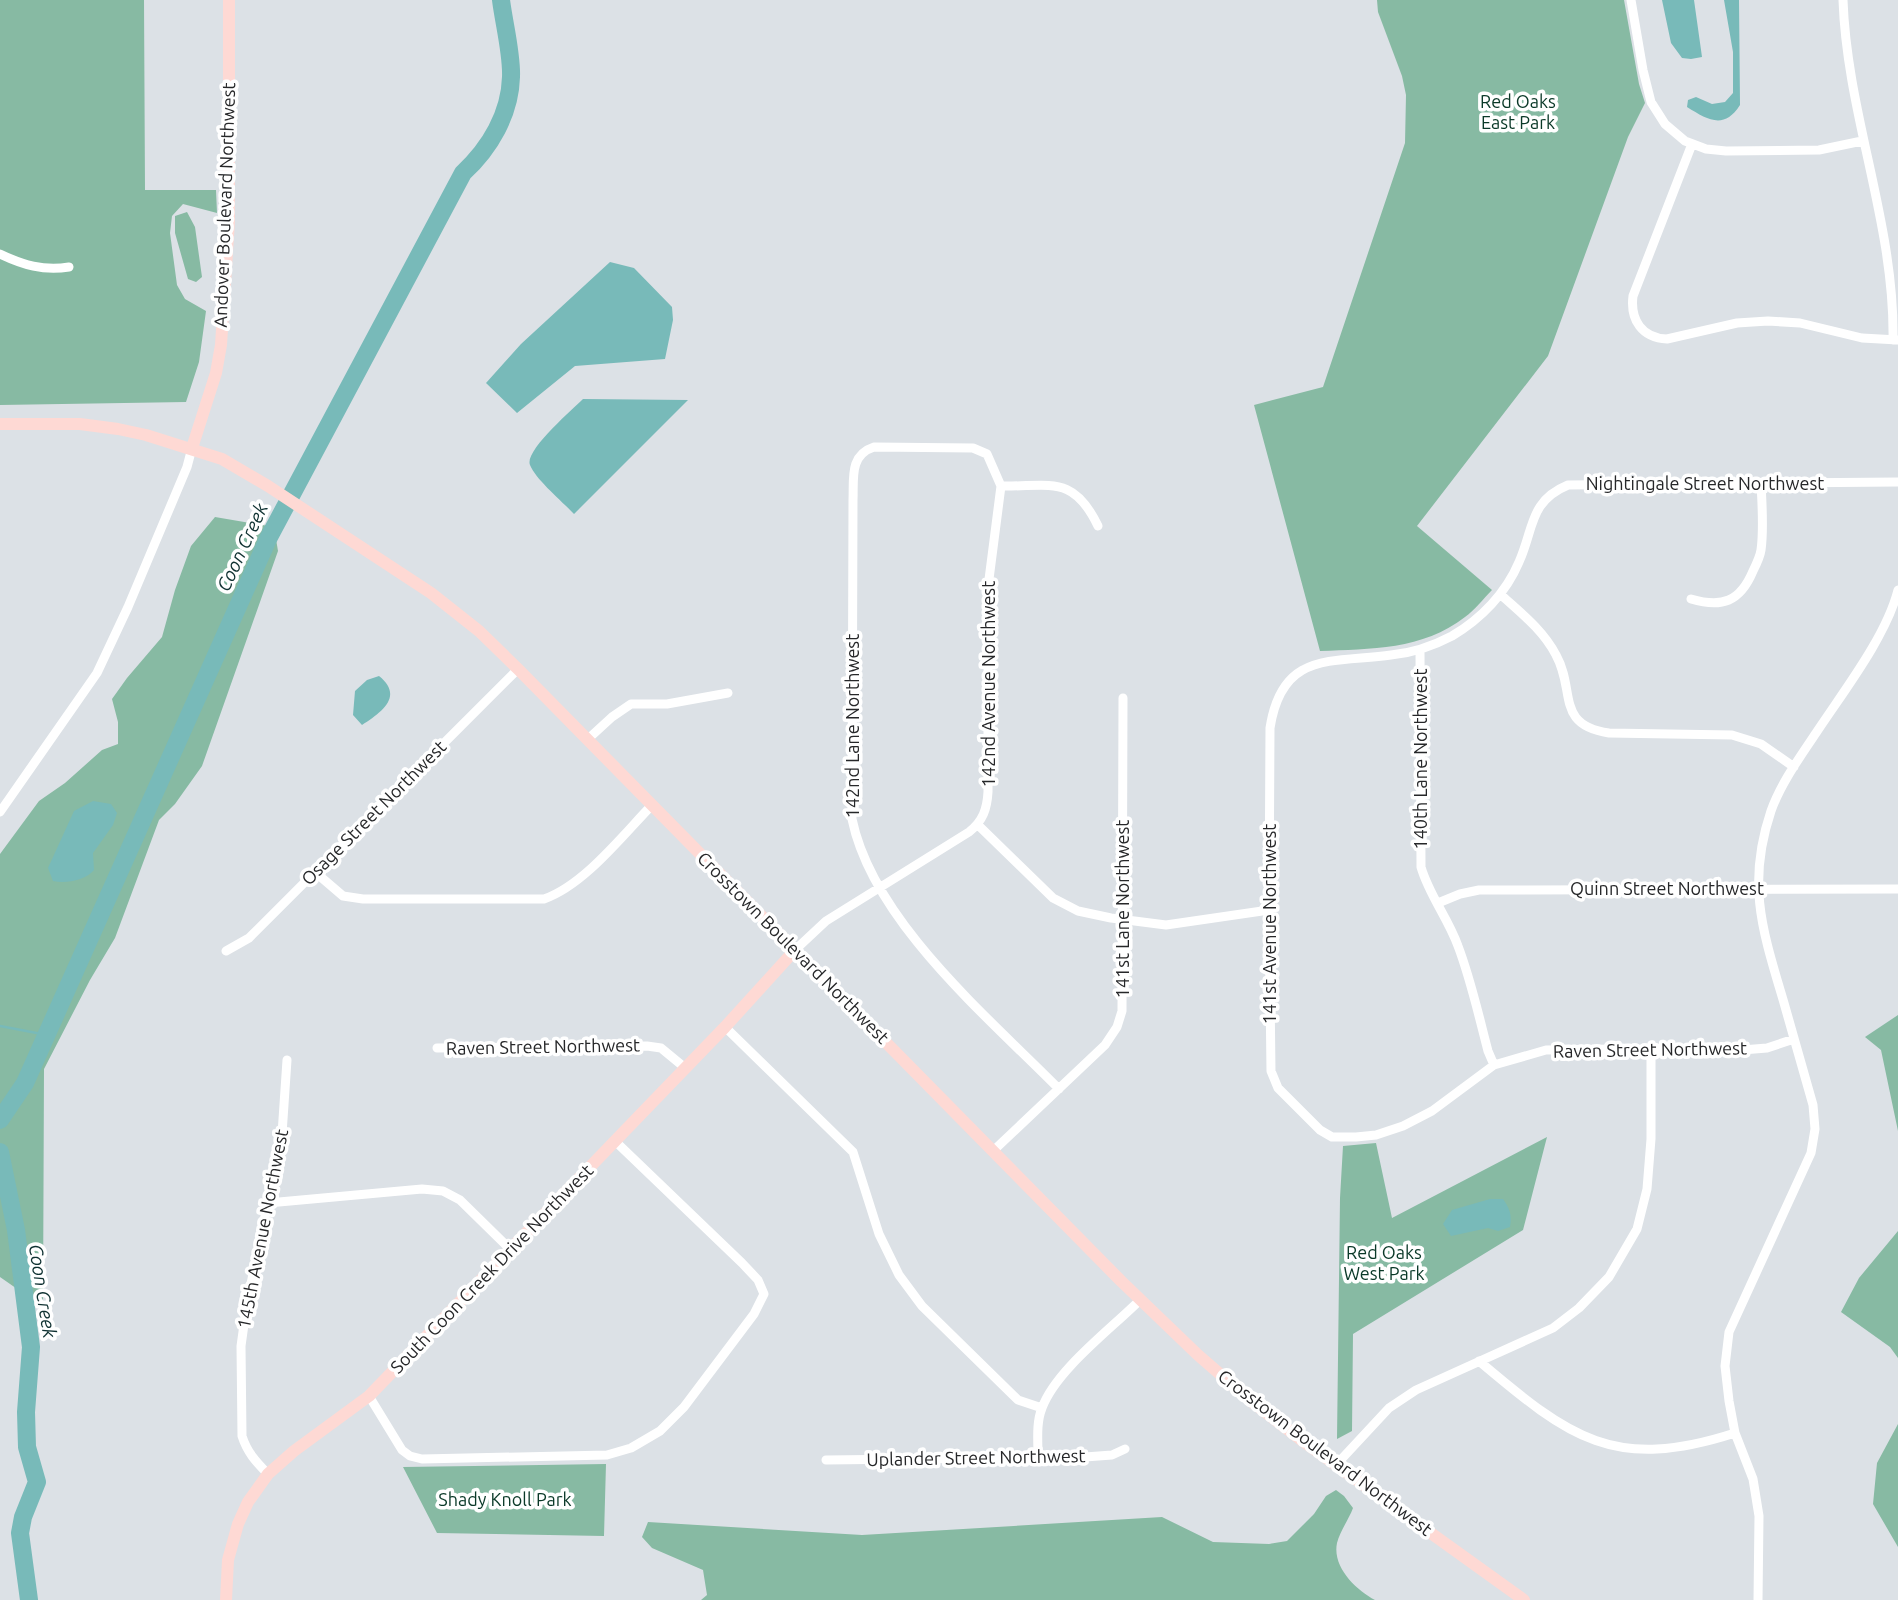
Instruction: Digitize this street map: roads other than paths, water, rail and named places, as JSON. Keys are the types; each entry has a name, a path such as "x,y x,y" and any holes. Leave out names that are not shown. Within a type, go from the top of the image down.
{"street":[{"name":"Andover Boulevard Northwest","path":"192,448 216,373 221,345 229,221 229,0"},
{"path":"1630,0 1647,90 1657,113 1672,132 1692,144 1726,151 1808,150 1863,141"},
{"path":"1692,144 1633,296 1635,320 1643,331 1657,339 1667,339 1737,323 1785,321 1862,338 1896,340 1887,249 1863,141 1846,45 1843,0"},
{"path":"0,254 31,267 69,267"},
{"name":"Crosstown Boulevard Northwest","path":"0,424 46,423 104,427 146,435 222,459 306,510 431,593 479,631 518,669 1140,1300 1198,1355 1251,1401 1336,1465 1524,1600"},
{"name":"142nd Lane Northwest","path":"1001,486 987,454 972,448 874,447 858,457 854,470 853,500 852,819 860,852 920,948 1059,1089"},
{"path":"0,812 97,673 128,607 187,467 192,448"},
{"name":"Nightingale Street Northwest","path":"1276,700 1301,671 1318,663 1343,658 1390,656 1420,650 1467,627 1500,594 1519,564 1540,505 1555,491 1568,485 1898,482"},
{"path":"1691,599 1705,603 1729,601 1740,593 1750,578 1761,553 1761,483"},
{"path":"1001,486 1062,486 1076,492 1089,507 1098,526"},
{"name":"142nd Avenue Northwest","path":"978,825 987,805 988,792 988,587 1001,486"},
{"path":"1758,1600 1759,1516 1753,1479 1735,1433 1725,1366 1729,1332 1811,1153 1815,1129 1814,1105 1760,918 1760,853 1772,809 1794,766 1876,640 1896,605 1898,590"},
{"path":"1500,594 1541,631 1557,655 1573,715 1590,730 1609,733 1732,735 1761,744 1794,766"},
{"name":"140th Lane Northwest","path":"1420,650 1421,867 1427,886 1460,948 1494,1065"},
{"name":"Osage Street Northwest","path":"226,951 249,938 518,669"},
{"path":"588,739 612,717 631,705 667,704 727,692"},
{"name":"141st Lane Northwest","path":"993,1150 1105,1045 1117,1027 1122,1011 1123,698"},
{"name":"141st Avenue Northwest","path":"1276,700 1270,729 1271,1071 1278,1088 1320,1130"},
{"path":"316,872 343,896 363,899 544,899 560,894 573,883 652,805"},
{"path":"795,950 825,921 978,825 1053,898 1078,911 1166,925 1269,910"},
{"name":"Quinn Street Northwest","path":"1438,903 1479,890 1898,889"},
{"name":"South Coon Creek Drive Northwest","path":"226,1600 228,1560 235,1531 248,1502 268,1474 294,1451 369,1396 726,1027 795,950"},
{"path":"726,1027 853,1152 879,1234 900,1275 922,1306 1018,1400 1042,1408"},
{"name":"Raven Street Northwest","path":"1320,1130 1332,1137 1342,1138 1366,1137 1390,1131 1432,1111 1494,1065 1546,1050 1730,1051 1767,1048 1794,1039"},
{"name":"Raven Street Northwest","path":"437,1048 647,1046 661,1048 684,1068"},
{"path":"1336,1465 1389,1408 1416,1390 1553,1328 1580,1308 1609,1277 1637,1229 1648,1177 1651,1051"},
{"name":"145th Avenue Northwest","path":"268,1474 245,1447 241,1418 241,1346 247,1303 282,1135 287,1060"},
{"path":"369,1396 402,1450 410,1456 442,1459 607,1455 631,1448 660,1431 684,1407 754,1314 764,1294 758,1280 742,1263 616,1142"},
{"path":"268,1203 422,1189 443,1191 460,1200 511,1250"},
{"path":"1038,1457 1037,1430 1042,1408 1066,1370 1140,1300"},
{"path":"1479,1361 1522,1398 1565,1428 1597,1443 1632,1450 1664,1450 1702,1444 1735,1433"},
{"name":"Uplander Street Northwest","path":"826,1460 1112,1455 1125,1449"}],"water":[{"path":"1662,0 1694,0 1702,57 1682,58 1671,43"},
{"path":"1724,0 1739,0 1740,105 1728,118 1715,120 1687,107 1688,100 1696,97 1712,104 1725,102 1733,93 1733,52"},
{"path":"610,262 634,268 672,307 673,320 665,359 575,366 517,413 486,383 521,344"},
{"path":"583,399 688,400 574,514 538,477 530,465 530,459 541,441"},
{"path":"379,676 390,690 390,697 377,715 362,725 353,715 355,691 367,680"},
{"path":"93,801 111,804 117,813 113,825 93,853 94,870 75,880 53,881 48,868 74,811"},
{"path":"1490,1199 1503,1199 1510,1212 1510,1227 1498,1231 1488,1228 1451,1236 1443,1224 1452,1210"}],"waterway":[{"name":"Coon Creek","path":"0,1120 25,1083 268,539 463,173 482,153 497,130 510,91 511,68 501,0"},
{"path":"0,1026 47,1035"},
{"name":"Coon Creek","path":"0,1152 16,1230 31,1347 26,1412 27,1447 37,1482 23,1517 20,1533 29,1600"},
{"name":"Coon Creek","path":"0,1190 8,1191"}],"park label":[{"name":"Red Oaks East Park","path":"1518,112"},
{"name":"Red Oaks West Park","path":"1384,1263"},
{"name":"Shady Knoll Park","path":"505,1500"}]}
